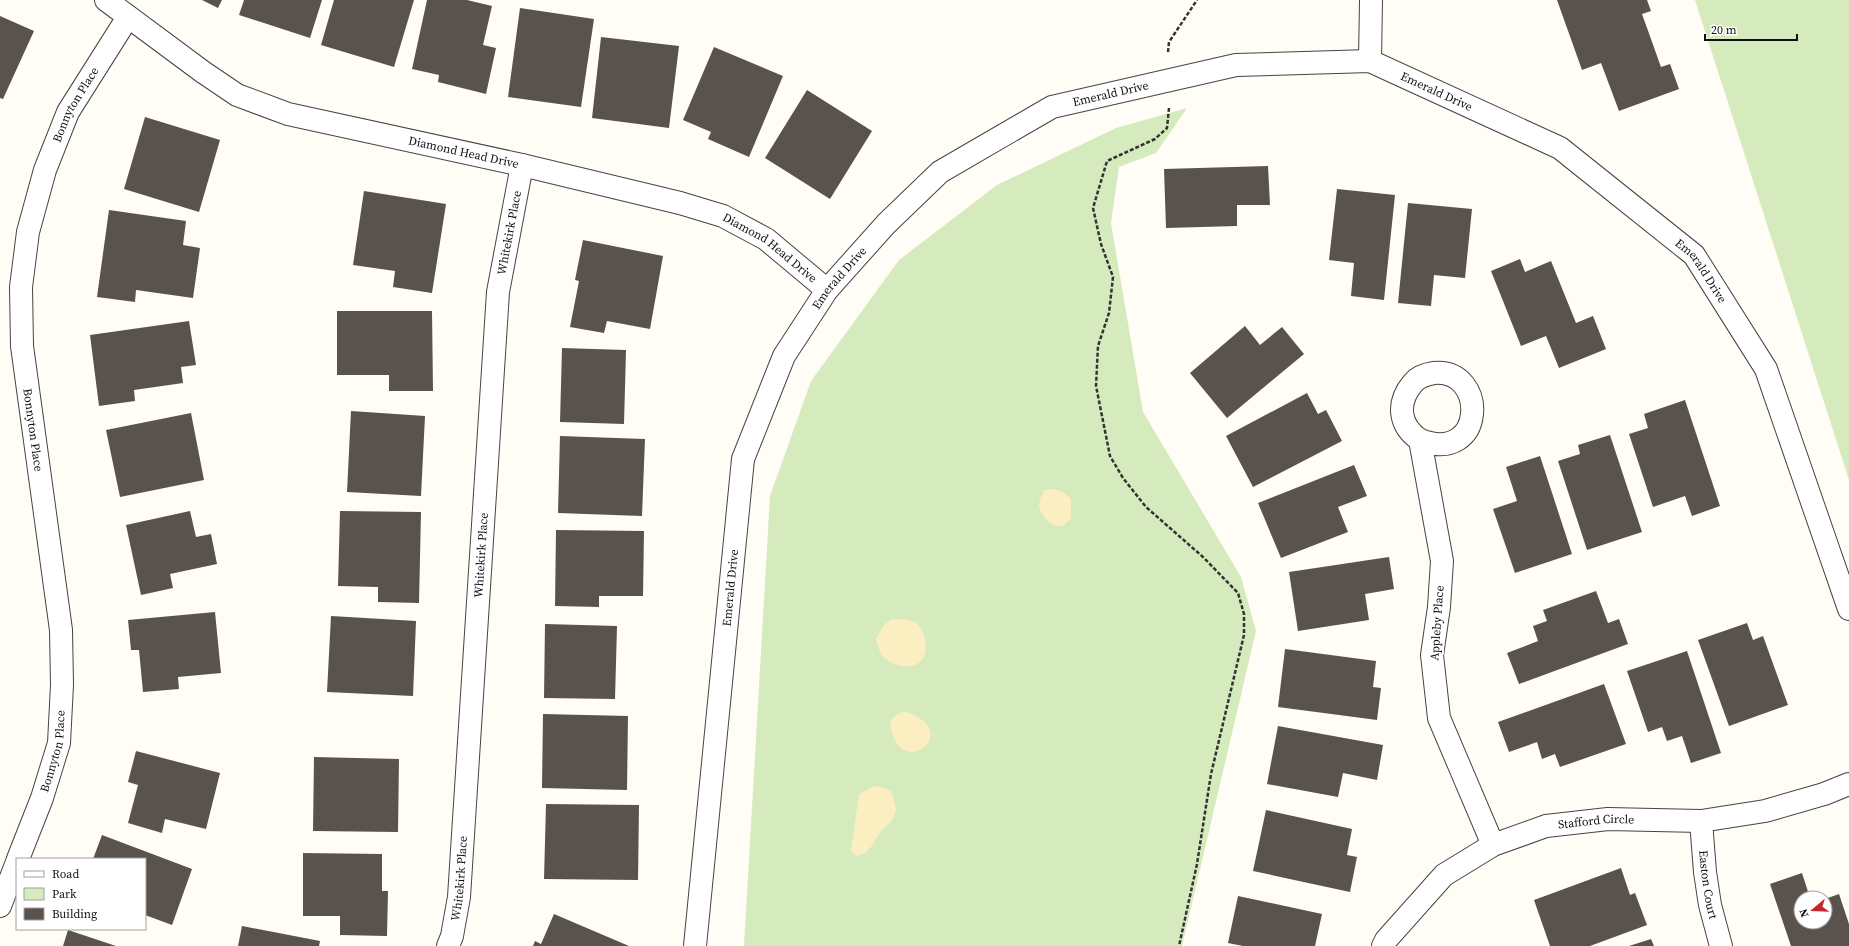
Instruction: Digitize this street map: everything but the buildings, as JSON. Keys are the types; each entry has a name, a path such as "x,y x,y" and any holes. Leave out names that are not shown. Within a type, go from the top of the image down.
{"street":[{"name":"Diamond Head Drive","path":"106,0 203,72 244,97 288,114 522,164 680,203 723,216 766,239 827,290"},
{"path":"1370,61 1372,0"},
{"name":"Bonnyton Place","path":"18,858 42,798 59,743 62,685 61,630 22,346 21,288 28,232 45,170 68,112 128,16"},
{"name":"Emerald Drive","path":"695,946 743,459 784,356 827,290 886,224 940,172 1052,107 1236,65 1370,61 1560,148 1694,254 1766,369 1849,610"},
{"name":"Whitekirk Place","path":"448,946 452,936 459,897 498,292 522,164"},
{"name":"Appleby Place","path":"1420,440 1442,561 1439,607 1432,655 1440,718 1493,845"},
{"name":"Stafford Circle","path":"1383,946 1386,940 1444,874 1493,845 1546,826 1608,819 1701,821 1765,811 1824,794 1849,784"},
{"name":"Easton Court","path":"1701,821 1705,872 1710,905 1721,946"},
{"path":"0,906 16,865"}],"path":[{"path":"1179,946 1197,864 1211,774 1244,635 1244,614 1238,593 1203,558 1146,507 1123,478 1110,456 1096,386 1098,346 1109,312 1113,277 1100,244 1094,208 1106,161 1155,139 1167,128 1172,80 1167,56 1169,42 1197,0"}],"green space":[{"path":"1695,0 1849,0 1849,480"},
{"path":"1187,108 1156,153 1119,167 1111,223 1143,412 1241,577 1256,631 1182,946 744,946 770,496 811,381 899,260 997,185 1116,128"}],"sand":[{"path":"1052,489 1061,491 1071,499 1071,518 1064,525 1056,526 1052,524 1044,517 1040,509 1039,505 1044,490"},
{"path":"892,619 910,620 916,623 922,631 926,642 925,653 920,662 915,665 899,666 889,661 881,654 876,639 884,625"},
{"path":"904,711 922,720 930,730 929,740 923,748 914,752 903,750 895,740 890,721 896,715"},
{"path":"874,786 884,788 892,792 896,811 892,821 881,831 871,847 864,854 856,856 851,850 859,794"}]}
